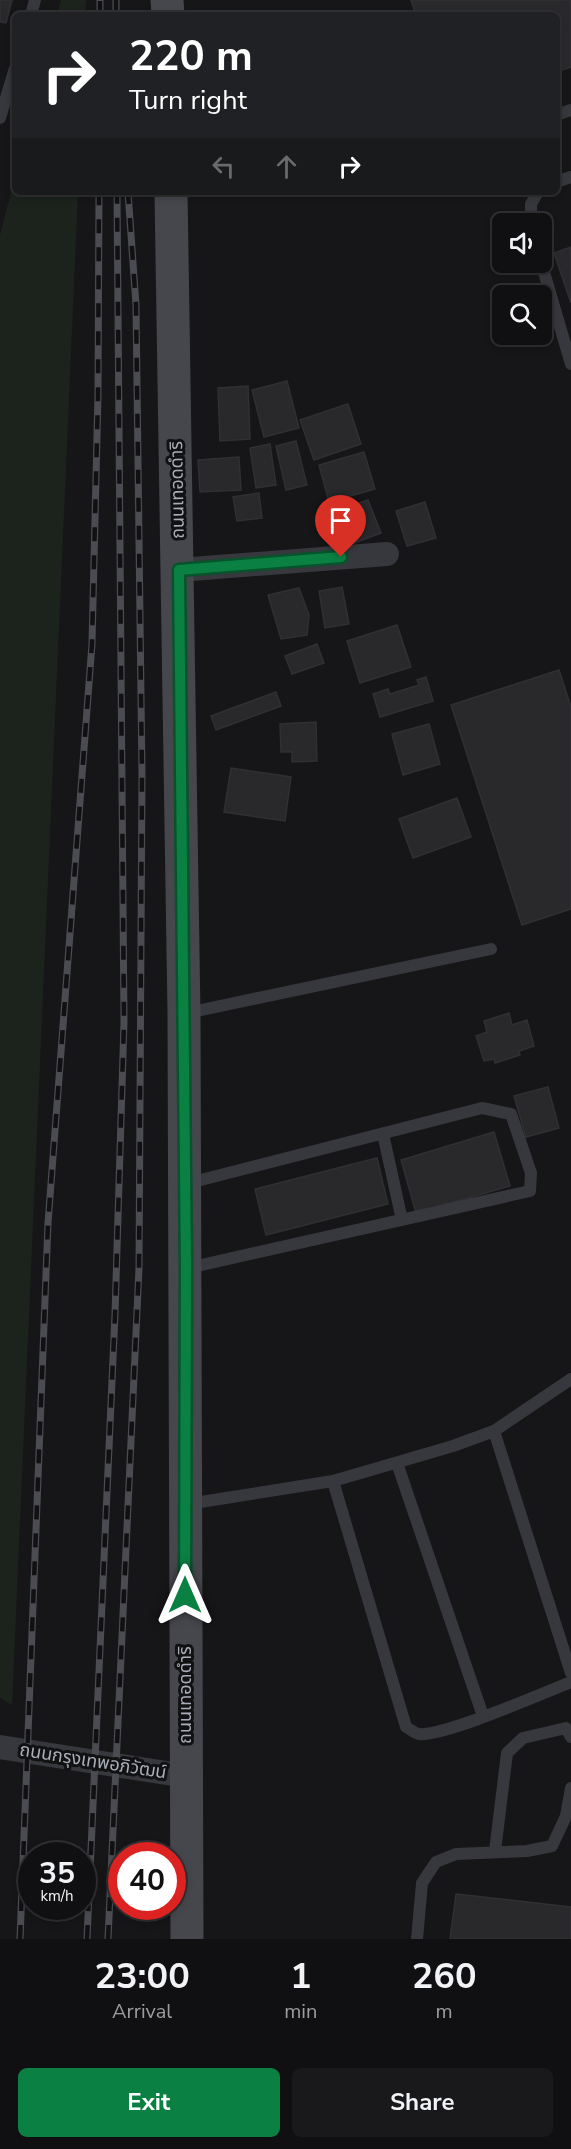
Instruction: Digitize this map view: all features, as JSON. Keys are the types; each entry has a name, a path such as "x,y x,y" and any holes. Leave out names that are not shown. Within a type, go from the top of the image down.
{"street":[{"name":"ถนนเทอดดำริ","path":"171,195 179,570 184,1014 187,1939"},
{"path":"179,570 387,554"},
{"name":"ถนนกรุงเทพอภิวัฒน์","path":"0,1747 186,1776"}],"lane":[{"path":"0,118 12,78"},
{"path":"531,213 531,204 536,195"},
{"path":"544,273 571,364"},
{"path":"184,1014 491,949"},
{"path":"185,1185 482,1108 511,1114 531,1173 530,1191 186,1268"},
{"path":"383,1134 402,1220"},
{"path":"184,1505 333,1481 397,1463 494,1431 571,1379"},
{"path":"494,1431 571,1673"},
{"path":"397,1463 483,1716"},
{"path":"333,1481 406,1727 417,1734 429,1733 483,1716 571,1682"},
{"path":"495,1851 507,1753 523,1738 566,1728 571,1737"},
{"path":"417,1939 422,1883 436,1862 456,1854 527,1851 552,1846 566,1816 571,1788"}],"shaded area":[{"path":"61,0 86,0 85,12 58,12"},
{"path":"12,189 12,195 78,195 12,1705 0,1698 0,235"}],"building":[{"path":"0,0 12,0 6,23 0,22"},
{"path":"411,0 571,0 571,67 560,71 560,12 415,12"},
{"path":"571,247 571,303 554,253"},
{"path":"287,381 299,428 264,437 252,390"},
{"path":"248,386 250,439 220,441 218,388"},
{"path":"348,404 361,444 314,460 300,420"},
{"path":"296,441 307,485 286,490 276,446"},
{"path":"270,444 276,485 256,488 250,448"},
{"path":"364,452 375,489 329,502 319,465"},
{"path":"239,457 241,490 200,492 198,460"},
{"path":"259,493 262,518 237,521 233,497"},
{"path":"368,500 381,533 349,545 336,511"},
{"path":"425,502 436,538 407,546 396,511"},
{"path":"342,587 349,624 325,628 319,591"},
{"path":"299,588 309,615 307,635 281,639 268,595"},
{"path":"397,625 411,667 360,683 347,641"},
{"path":"317,644 324,663 292,674 285,656"},
{"path":"559,670 571,707 571,909 522,925 451,705"},
{"path":"426,677 433,701 380,717 373,694 388,689 390,694 419,685 417,680"},
{"path":"276,692 281,706 216,730 211,716"},
{"path":"316,722 317,761 292,762 292,752 281,752 280,724"},
{"path":"429,724 440,764 403,775 392,734"},
{"path":"231,768 291,777 285,821 224,812"},
{"path":"457,798 471,837 413,858 399,819"},
{"path":"509,1013 512,1025 527,1020 534,1046 519,1051 520,1055 495,1063 494,1059 484,1061 476,1036 487,1032 484,1021"},
{"path":"548,1087 559,1128 526,1137 514,1096"},
{"path":"494,1132 510,1186 416,1213 401,1160"},
{"path":"377,1158 388,1204 266,1235 255,1189"},
{"path":"456,1894 571,1907 571,1939 450,1939"}],"railway":[{"path":"100,0 100,12"},
{"path":"116,0 116,12"},
{"path":"20,1939 48,1223 92,644 98,395 99,195"},
{"path":"87,1939 115,1314 124,1022 117,195"},
{"path":"108,1939 139,1268 142,775 136,305 128,195"}],"route":[{"path":"185,1595 186,1268 179,570 341,557"}]}
